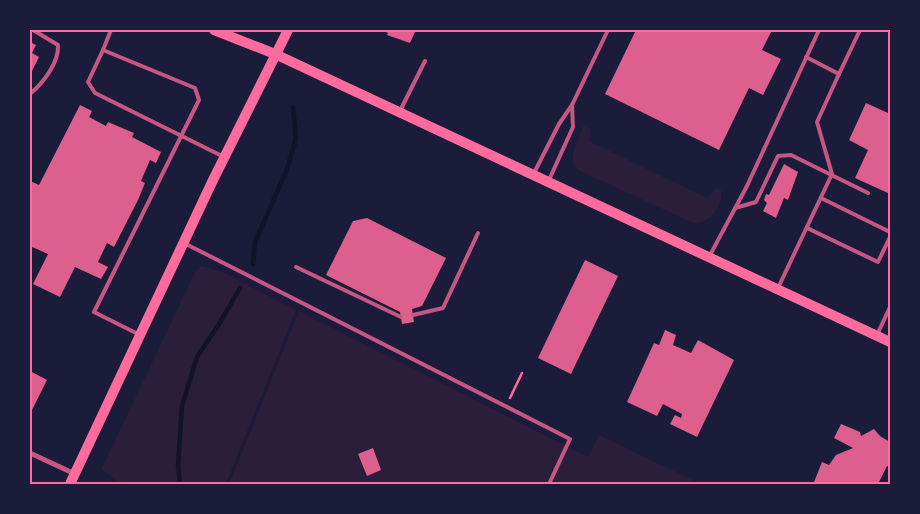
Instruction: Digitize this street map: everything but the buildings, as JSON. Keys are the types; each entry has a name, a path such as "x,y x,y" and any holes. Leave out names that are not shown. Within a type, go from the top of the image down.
{"main road":[{"path":"214,30 276,54 890,342"},
{"path":"73,479 224,157 288,30"}],"street":[{"path":"30,453 73,479"}],"lane":[{"path":"30,94 46,77 58,52 58,45 53,40 33,30"},
{"path":"111,30 88,82 95,93 224,157"},
{"path":"533,175 558,124 572,106 608,30"},
{"path":"709,257 747,186 819,30"},
{"path":"777,289 832,174 817,122 860,30"},
{"path":"103,50 195,88 199,100 94,312 140,335"},
{"path":"806,57 839,74"},
{"path":"399,113 425,61"},
{"path":"548,182 573,127 572,106"},
{"path":"734,208 756,202 778,156 791,155 868,193"},
{"path":"821,198 890,232"},
{"path":"806,228 878,262 890,237"},
{"path":"413,315 443,308 478,233"},
{"path":"184,243 570,440 549,484"},
{"path":"296,267 401,317"},
{"path":"877,335 890,307"}],"path":[{"path":"510,397 522,372"}],"shaded area":[{"path":"583,126 591,129 589,141 707,198 716,188 721,190 718,208 705,221 693,223 578,170 573,163 573,153"},
{"path":"201,266 221,271 296,310 226,484 120,484 101,470 195,272"},
{"path":"299,311 588,457 599,435 701,484 229,484"}],"waterway":[{"path":"253,264 255,242 286,172 296,139 293,107"},
{"path":"180,484 178,465 182,406 197,357 240,288"}]}
